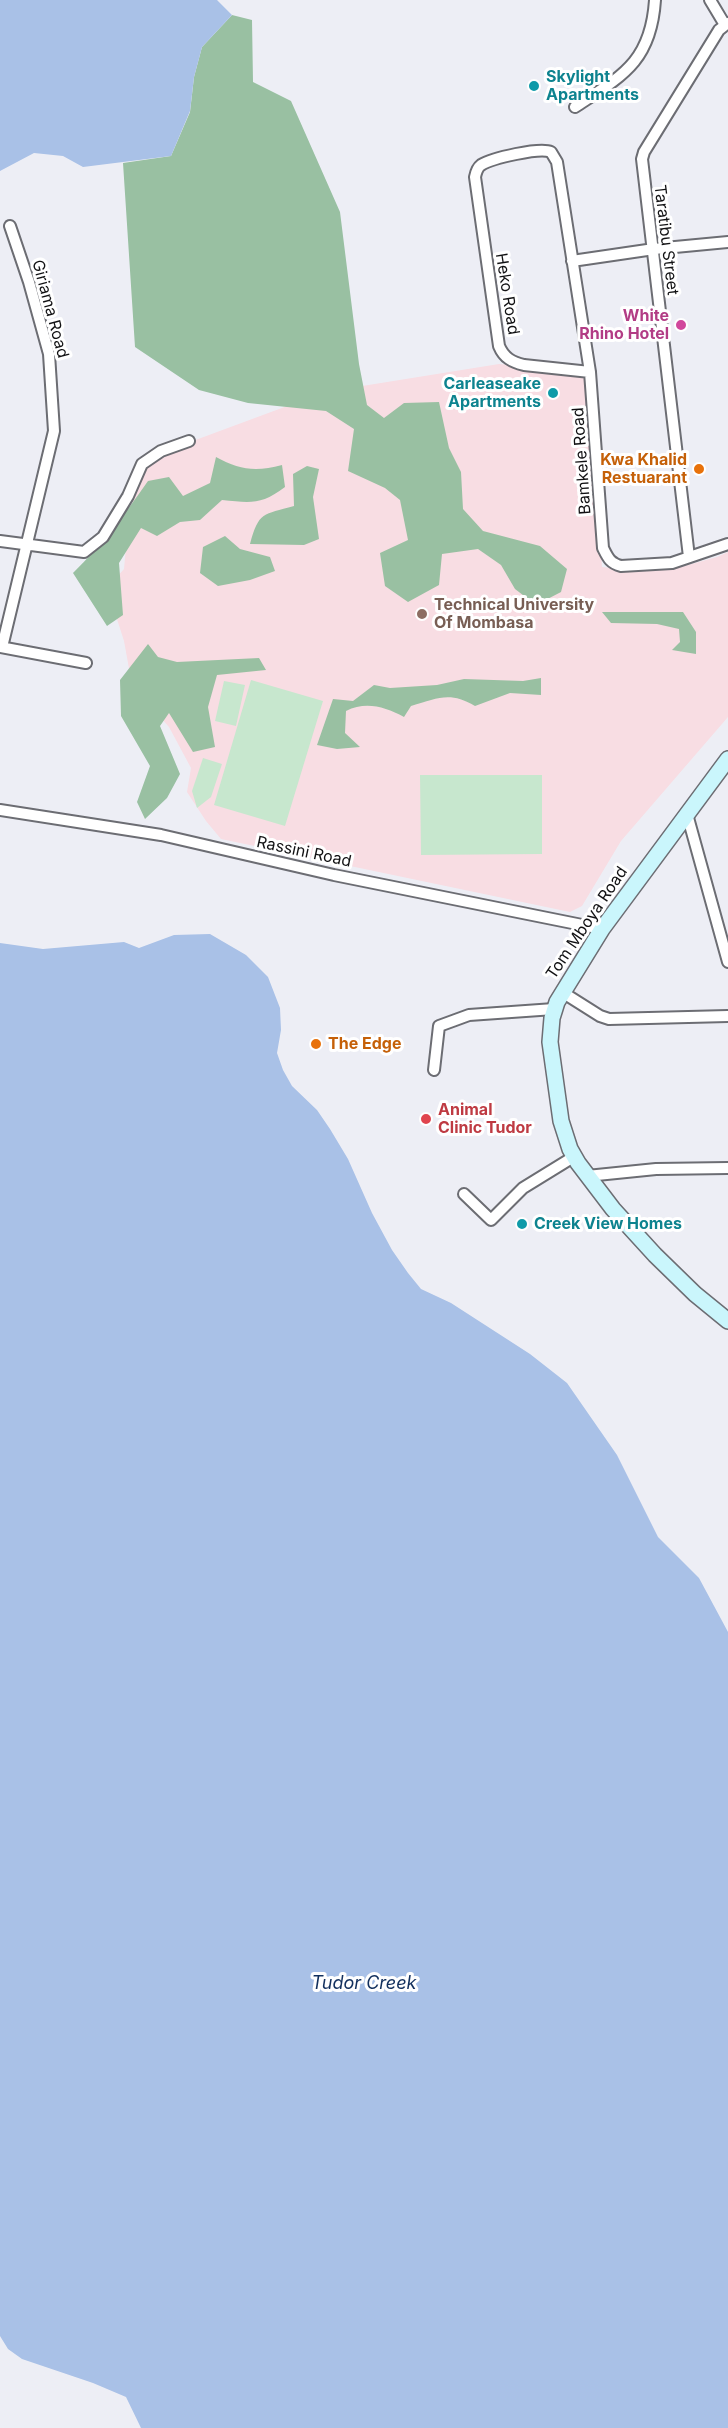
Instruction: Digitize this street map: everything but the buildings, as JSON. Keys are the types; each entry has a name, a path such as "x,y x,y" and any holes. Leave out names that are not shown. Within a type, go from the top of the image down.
{"main road":[{"name":"Tom Mboya Road","path":"728,759 602,929 562,992 554,1009 550,1042 561,1121 575,1156 587,1176 655,1255 695,1294 728,1321"}],"street":[{"path":"575,107 607,88 629,69 652,29 655,0"},
{"path":"710,0 726,24"},
{"name":"Taratibu Street","path":"689,557 654,249 642,169 643,156 673,104 719,30 726,24"},
{"name":"Heko Road","path":"541,150 551,152 557,162 590,372 524,365 514,362 502,352 499,346 480,217 475,177 478,168 504,157 541,150"},
{"name":"Giriama Road","path":"1,647 54,431 49,354 29,282 10,226"},
{"path":"572,261 654,249 728,242"},
{"name":"Bamkele Road","path":"590,372 603,548 608,558 614,564 621,566 672,562 689,557"},
{"path":"0,541 84,552 103,537 128,496 142,464 161,451 189,441"},
{"path":"689,557 728,544"},
{"path":"1,647 86,663"},
{"name":"Rassini Road","path":"0,810 161,835 334,875 602,929"},
{"path":"687,814 728,962"},
{"path":"562,992 600,1016 609,1019 728,1016"},
{"path":"434,1070 439,1026 470,1015 554,1009"},
{"path":"464,1194 491,1220 523,1188 575,1156"},
{"path":"587,1176 656,1168 728,1168"}],"shaded area":[{"name":"Technical University Of Mombasa","path":"499,364 589,373 602,567 641,571 677,568 728,552 728,717 621,841 582,906 570,912 221,839 187,792 191,768 169,727 132,685 124,641 107,588 124,569 129,513 146,463 182,445 325,392"}],"green space":[{"path":"232,15 252,20 253,82 291,101 340,212 359,364 367,405 384,418 404,403 439,402 449,448 461,472 463,509 483,531 540,546 567,569 561,592 536,605 515,589 501,565 478,549 442,554 439,585 408,602 385,586 380,553 408,540 400,500 385,488 348,471 354,429 326,411 248,403 199,390 135,347 123,163 171,156 190,112 194,77 202,47"},
{"path":"216,457 232,465 248,469 264,469 282,465 285,487 262,500 241,502 222,500 200,520 180,522 157,536 141,528 119,563 123,615 107,626 73,573 113,529 148,481 169,477 183,496 210,483"},
{"path":"307,466 319,469 313,497 319,539 304,545 250,544 256,525 264,516 294,506 293,474"},
{"path":"225,536 240,549 270,557 275,571 250,580 218,586 200,573 203,547"},
{"path":"602,612 683,612 696,632 696,654 672,650 680,642 679,629 657,624 611,623"},
{"path":"148,644 158,657 177,662 259,658 266,670 217,675 208,707 215,747 193,752 169,713 160,726 180,774 167,798 145,819 137,802 150,766 121,716 120,680"},
{"path":"541,678 541,695 510,693 475,706 466,701 444,697 411,706 404,717 375,706 353,708 346,711 345,733 360,747 337,749 317,745 333,699 353,701 374,685 390,688 437,685 464,679 523,681"},
{"path":"251,680 323,701 285,826 214,805"},
{"path":"224,681 245,685 236,726 215,721"},
{"path":"203,758 222,764 211,797 197,808 192,791"},
{"path":"420,775 542,775 542,854 421,855"}],"water":[{"path":"0,0 217,0 232,15 202,47 194,77 190,111 171,156 83,167 63,156 34,153 0,171"},
{"name":"Tudor Creek","path":"210,934 246,955 268,977 280,1008 281,1030 277,1053 283,1070 292,1086 317,1110 330,1129 348,1159 372,1213 392,1250 408,1273 421,1289 451,1303 530,1354 567,1383 617,1455 658,1537 699,1578 728,1632 728,2428 141,2428 126,2397 93,2383 22,2359 8,2349 0,2336 0,943 43,949 124,942 139,948 174,935"}],"place":[{"name":"Skylight Apartments","path":"534,86"},
{"name":"White Rhino Hotel","path":"681,325"},
{"name":"Carleaseake Apartments","path":"553,393"},
{"name":"Kwa Khalid Restuarant","path":"699,469"},
{"name":"Technical University Of Mombasa","path":"422,614"},
{"name":"The Edge","path":"316,1044"},
{"name":"Animal Clinic Tudor","path":"426,1119"},
{"name":"Creek View Homes","path":"522,1224"}]}
